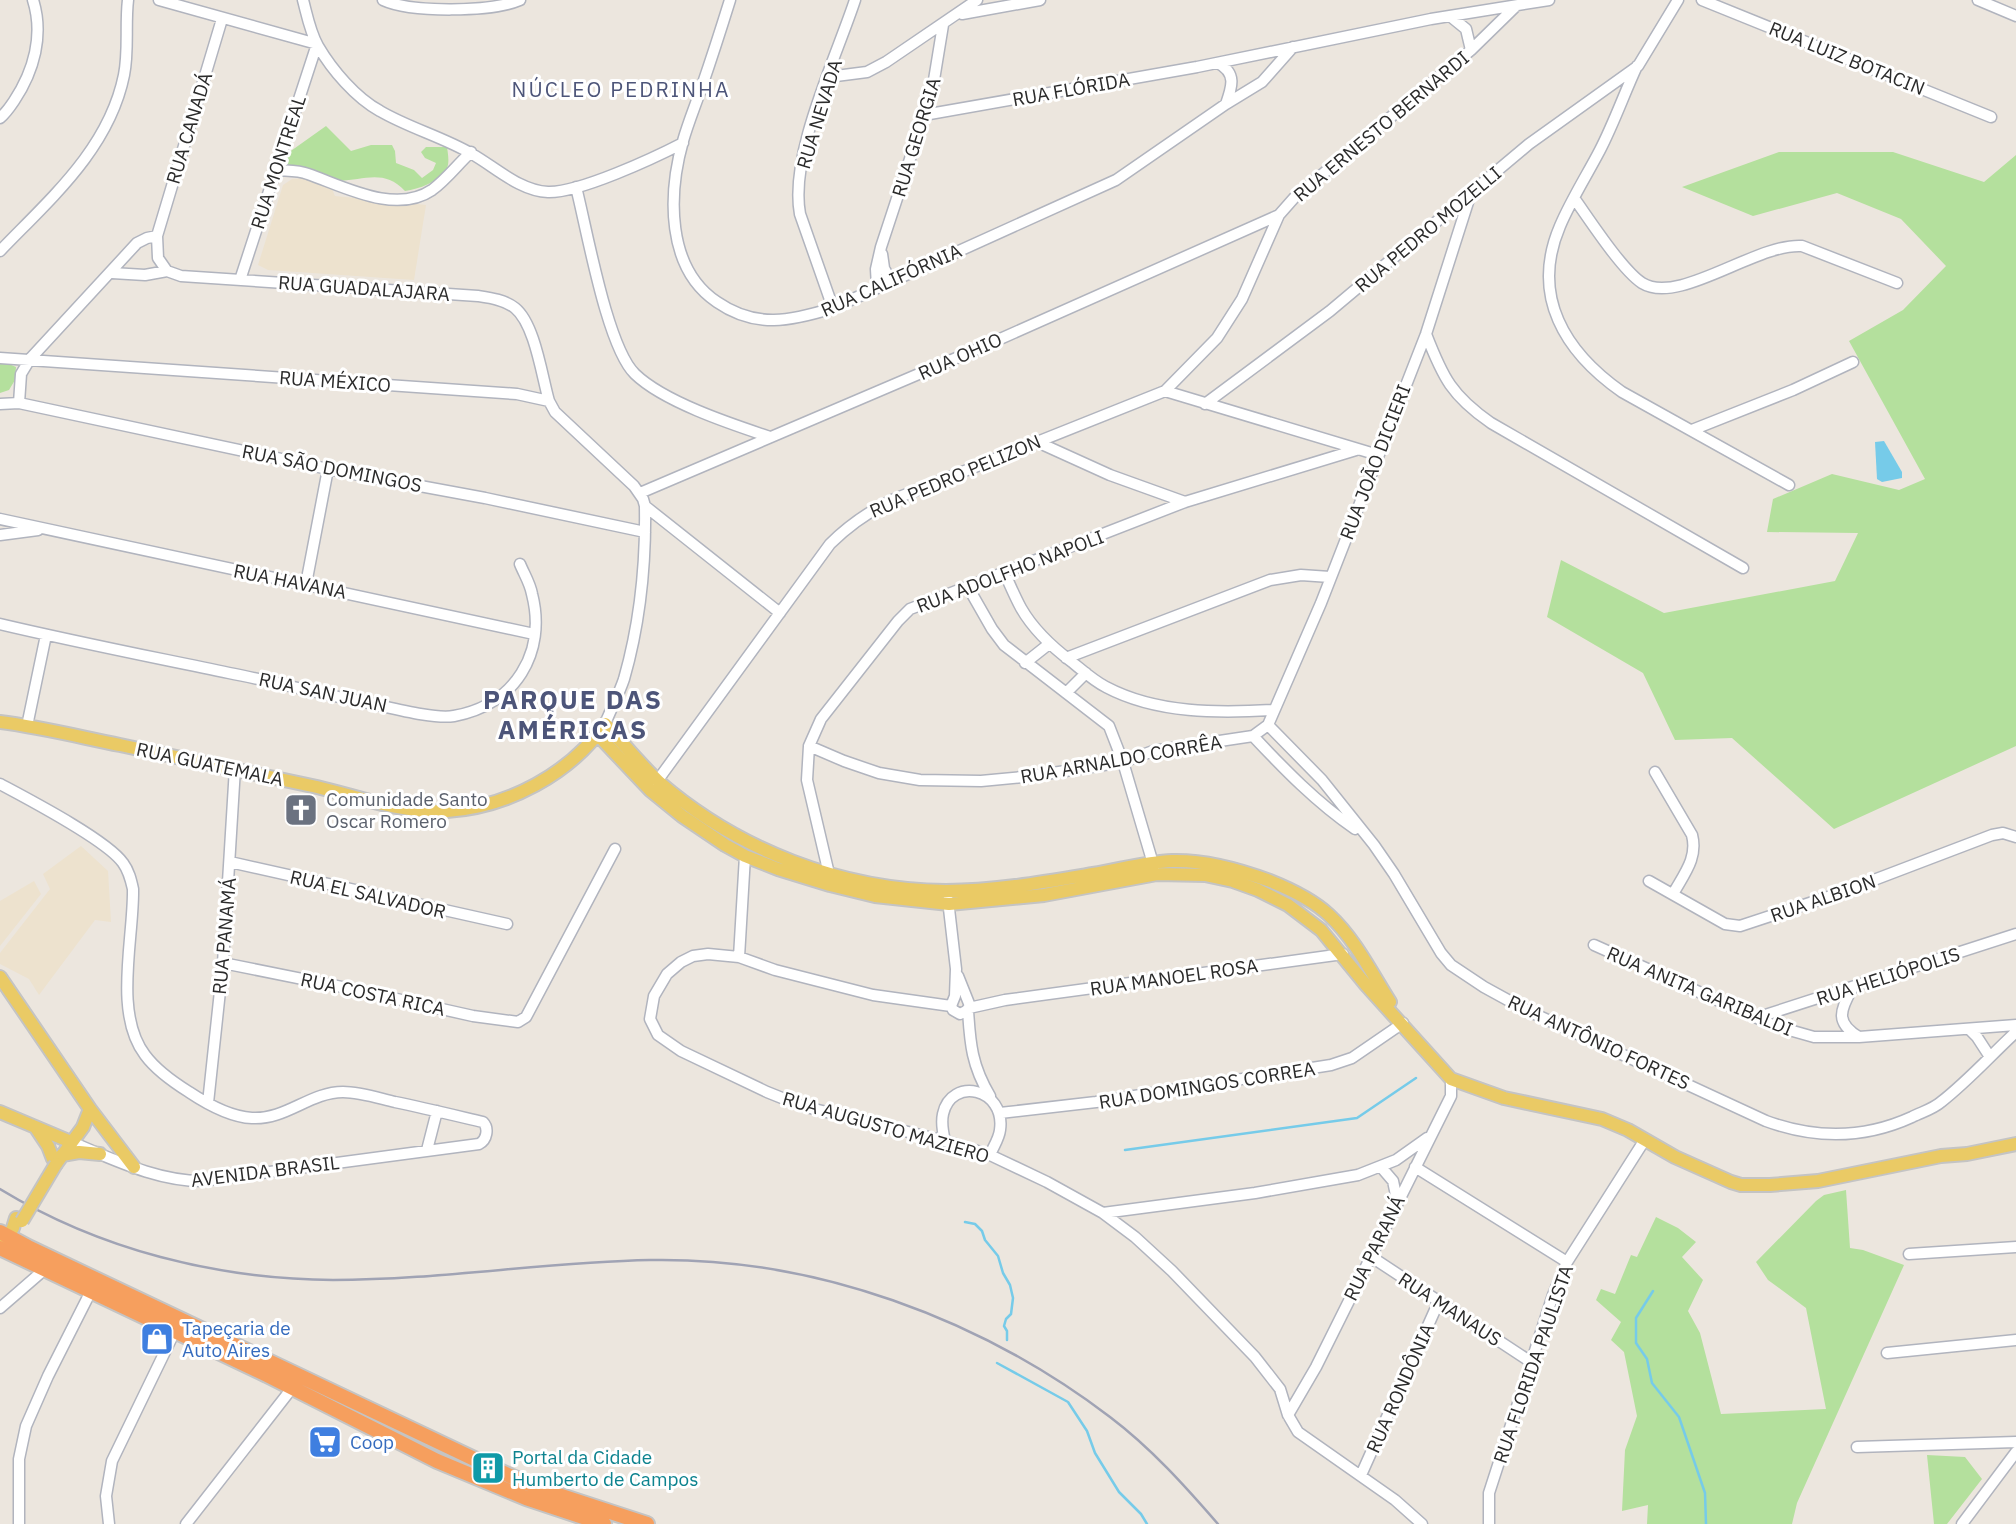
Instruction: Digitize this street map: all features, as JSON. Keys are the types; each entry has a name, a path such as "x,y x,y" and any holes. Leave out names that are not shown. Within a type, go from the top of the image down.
{"highway":[{"path":"8,1235 45,1269 174,1331 546,1491 647,1524"},
{"path":"8,1235 297,1382 437,1461 526,1498 604,1524"}],"main road":[{"name":"RUA GUATEMALA","path":"0,722 235,768 378,802 420,810 451,811 495,802 545,780 573,760 601,729"},
{"path":"601,729 682,816 745,856 830,886 875,896 1044,895 1155,868 1196,862 1254,875 1308,900 1329,914 1351,940 1402,1023"},
{"path":"654,785 747,843 772,854 829,874 948,897"},
{"path":"1155,868 1233,881 1258,890 1303,915 1343,954 1366,985 1451,1079 1504,1098 1602,1119 1731,1182 1741,1185 1770,1185 1818,1181 2016,1144"},
{"path":"0,977 90,1109 134,1167"},
{"path":"8,1235 68,1141 83,1126 90,1109"},
{"name":"AVENIDA BRASIL","path":"0,1112 68,1141"},
{"path":"35,1128 55,1160"},
{"path":"55,1160 79,1152 100,1154"}],"street":[{"path":"2,114 20,91 33,64 37,48 33,0"},
{"path":"0,251 67,182 93,149 108,123 124,76 128,0"},
{"path":"159,0 317,44"},
{"path":"303,0 317,44 346,82 379,111 471,152 531,189 554,192 576,187 658,156 682,143"},
{"path":"383,0 411,7 451,9 499,6 520,0"},
{"name":"RUA CALIFÓRNIA","path":"730,0 682,143 674,204 674,229 679,251 697,285 727,309 765,320 799,319 833,308 1116,180 1262,82 1293,47"},
{"name":"RUA NEVADA","path":"833,308 809,244 797,200 807,137 855,0"},
{"path":"828,77 867,72 943,25 977,0"},
{"path":"958,14 1041,0"},
{"path":"1293,47 1450,16 1549,0"},
{"name":"RUA LUIZ BOTACIN","path":"1702,0 1991,117"},
{"path":"1978,0 2016,16"},
{"name":"RUA PEDRO MOZELLI","path":"1205,404 1330,311 1529,144 1638,66 1673,2"},
{"name":"RUA ERNESTO BERNARDI","path":"1165,391 1217,338 1242,299 1279,215 1294,198 1471,50 1515,7"},
{"path":"1450,16 1466,29 1471,50"},
{"name":"RUA CANADÁ","path":"156,236 222,19"},
{"name":"RUA GEORGIA","path":"877,287 876,269 881,247 932,92 943,25"},
{"name":"RUA MONTREAL","path":"240,280 317,44"},
{"name":"RUA FLÓRIDA","path":"924,115 1218,63 1293,47"},
{"path":"1218,63 1228,70 1233,81 1226,104"},
{"path":"1638,66 1606,138 1559,229 1549,276 1551,302 1559,325 1573,348 1597,375 1622,392 1789,485"},
{"path":"276,170 306,173 356,193 410,198 434,189 471,152"},
{"path":"576,187 610,324 620,355 627,365 650,387 713,418 770,437"},
{"name":"RUA JOÃO DICIERI","path":"1268,725 1426,334 1471,195"},
{"path":"1574,198 1629,272 1651,287 1662,289 1699,280 1744,259 1791,245 1802,246 1897,283"},
{"name":"RUA OHIO","path":"637,490 982,347 1279,215"},
{"path":"19,403 21,374 30,359 137,243 156,236 158,258 167,271"},
{"path":"881,247 884,268 891,281"},
{"name":"RUA GUADALAJARA","path":"112,273 145,275 167,271 181,276 452,293 499,300 514,307 528,327 549,401"},
{"path":"1426,334 1441,372 1469,408 1743,568"},
{"name":"RUA MÉXICO","path":"0,358 517,394 549,401"},
{"path":"1692,430 1793,390 1853,362"},
{"path":"1165,391 1378,456"},
{"name":"RUA PEDRO PELIZON","path":"654,785 830,544 845,528 892,500 1165,391"},
{"path":"549,401 564,422 637,490"},
{"name":"RUA SÃO DOMINGOS","path":"0,404 19,403 328,469 485,498 645,532"},
{"path":"1035,441 1110,475 1185,502"},
{"name":"RUA ADOLFHO NAPOLI","path":"829,874 807,780 809,746 821,719 910,609 1185,502 1356,450"},
{"path":"306,584 328,469"},
{"name":"RUA GUATEMALA","path":"601,729 623,681 632,649 644,565 645,506 637,490"},
{"path":"645,506 780,613"},
{"name":"RUA HAVANA","path":"0,519 534,634"},
{"name":"RUA HAVANA","path":"0,536 46,529"},
{"name":"RUA SAN JUAN","path":"0,624 334,696 450,716 489,704 506,693 519,679 529,659 534,634 534,603 520,564"},
{"path":"1005,574 1022,609 1049,643 1106,687 1172,708 1223,713 1274,710"},
{"path":"1066,658 1270,580 1301,575 1330,577"},
{"path":"968,587 1004,645 1109,726 1123,762 1155,868"},
{"path":"27,726 46,635"},
{"path":"1025,663 1049,643"},
{"path":"1066,693 1086,673"},
{"name":"RUA ARNALDO CORRÊA","path":"809,746 879,773 920,780 981,781 1123,762 1153,751 1253,736 1268,725"},
{"name":"RUA ANTÔNIO FORTES","path":"1268,725 1322,780 1394,874 1441,953 1458,970 1526,1010 1788,1129 1814,1135 1840,1135 1861,1133 1901,1122 1939,1104 2016,1032"},
{"path":"1253,736 1326,809 1364,835"},
{"name":"RUA PANAMÁ","path":"208,1103 223,963 235,768"},
{"path":"1655,772 1692,835 1694,845 1690,864 1673,894"},
{"path":"0,784 107,848 123,862 133,889 128,997 133,1034 144,1054 160,1071 208,1103 235,1115 252,1118 283,1114 325,1094 353,1092 437,1111 427,1150"},
{"name":"RUA ALBION","path":"1649,881 1725,924 1740,926 1837,894 2003,833 2016,837"},
{"name":"RUA COSTA RICA","path":"223,963 473,1016 514,1023 522,1021 615,849"},
{"path":"739,957 745,856"},
{"name":"RUA EL SALVADOR","path":"230,862 507,924"},
{"path":"948,897 961,1003 978,1075 1000,1113 1000,1130 990,1155"},
{"name":"RUA HELIÓPOLIS","path":"1759,1017 2016,934"},
{"name":"RUA ANITA GARIBALDI","path":"1594,945 1775,1026 1814,1037 1859,1037 2016,1025"},
{"name":"RUA AUGUSTO MAZIERO","path":"739,957 708,954 693,956 667,974 650,1009 650,1019 658,1035 681,1051 802,1106 990,1155 1103,1213 1135,1237 1172,1271 1255,1357 1280,1389 1288,1415 1298,1432 1395,1500 1422,1524"},
{"name":"RUA MANOEL ROSA","path":"739,957 841,988 910,1000 961,1003 1006,1000 1343,954"},
{"path":"1852,989 1843,1006 1842,1018 1851,1032 1859,1037"},
{"name":"RUA DOMINGOS CORREA","path":"1000,1113 1096,1102 1331,1065 1352,1058 1402,1023"},
{"path":"1969,1029 1990,1057"},
{"path":"945,1142 944,1112 954,1096 974,1085 978,1075"},
{"name":"RUA PARANÁ","path":"1288,1415 1316,1367 1451,1096 1451,1079"},
{"path":"963,1092 983,1093 992,1099"},
{"name":"AVENIDA BRASIL","path":"68,1141 134,1167 180,1181 202,1181 480,1144 485,1139 486,1126 482,1122 437,1111"},
{"path":"1103,1213 1255,1193 1358,1175 1396,1160 1430,1136"},
{"name":"RUA FLORIDA PAULISTA","path":"1489,1524 1489,1493 1531,1362 1567,1262 1644,1141"},
{"path":"1381,1167 1392,1181 1397,1202"},
{"path":"1415,1167 1567,1262"},
{"path":"1909,1254 2016,1247"},
{"name":"RUA MANAUS","path":"1370,1256 1531,1362"},
{"path":"0,1308 45,1269"},
{"path":"19,1524 19,1459 26,1426 91,1290"},
{"name":"RUA RONDÔNIA","path":"1361,1475 1439,1301"},
{"path":"109,1524 106,1496 112,1461 174,1331"},
{"path":"1887,1353 2016,1340"},
{"path":"186,1524 297,1382"},
{"path":"1857,1447 2016,1442"},
{"path":"1962,1524 2016,1452"}],"shaded area":[{"path":"305,178 332,189 335,196 426,205 414,280 268,270 258,265 283,185 292,179"},
{"path":"81,846 108,871 111,922 95,920 39,995 29,979 0,964 0,953 50,889 43,874"},
{"path":"34,881 41,894 0,946 0,901"}],"green space":[{"path":"326,126 351,151 371,145 392,145 396,163 414,170 422,178 433,170 436,163 425,158 421,152 426,147 447,147 447,168 433,181 405,191 386,179 376,177 334,180 287,166 288,153"},
{"path":"1779,152 1893,152 1984,182 2016,155 2016,746 1834,829 1732,738 1675,740 1643,673 1547,617 1561,560 1664,613 1835,581 1858,533 1767,532 1773,499 1832,474 1899,490 1925,479 1849,341 1903,310 1946,266 1901,219 1837,193 1753,216 1682,187"},
{"path":"0,364 16,367 15,380 9,390 0,393"},
{"path":"1846,1190 1850,1248 1904,1265 1797,1503 1792,1524 1647,1524 1648,1505 1622,1511 1625,1450 1637,1416 1624,1352 1611,1340 1621,1322 1596,1300 1601,1289 1615,1294 1631,1255 1637,1257 1656,1217 1678,1228 1696,1242 1682,1257 1703,1280 1688,1311 1700,1333 1721,1414 1826,1409 1806,1308 1768,1280 1756,1262 1816,1201 1824,1195"},
{"path":"1927,1455 1965,1457 1982,1479 1947,1524 1934,1524"}],"water":[{"path":"1884,441 1902,472 1902,478 1882,482 1877,479 1875,442"}],"waterway":[{"path":"1125,1150 1357,1118 1416,1078"},
{"path":"965,1222 975,1224 982,1231 985,1240 998,1256 1010,1285 1013,1298 1011,1314 1004,1326 1007,1340"},
{"path":"1653,1291 1636,1318 1636,1343 1647,1359 1652,1383 1679,1417 1705,1493 1706,1524"},
{"path":"997,1363 1068,1402 1087,1431 1095,1453 1119,1492 1147,1524"}],"railway":[{"path":"0,1189 78,1229 119,1244 160,1257 246,1274 333,1280 373,1279 650,1260 712,1262 773,1269 833,1282 893,1300 951,1323 1006,1350 1060,1382 1140,1441 1218,1524"}],"place":[{"name":"Comunidade Santo Oscar Romero","path":"301,810"},
{"name":"Tapeçaria de Auto Aires","path":"157,1339"},
{"name":"Coop","path":"325,1442"},
{"name":"Portal da Cidade Humberto de Campos","path":"488,1468"}],"district":[{"name":"NÚCLEO PEDRINHA","path":"621,90"},
{"name":"PARQUE DAS AMÉRICAS","path":"573,715"}]}
